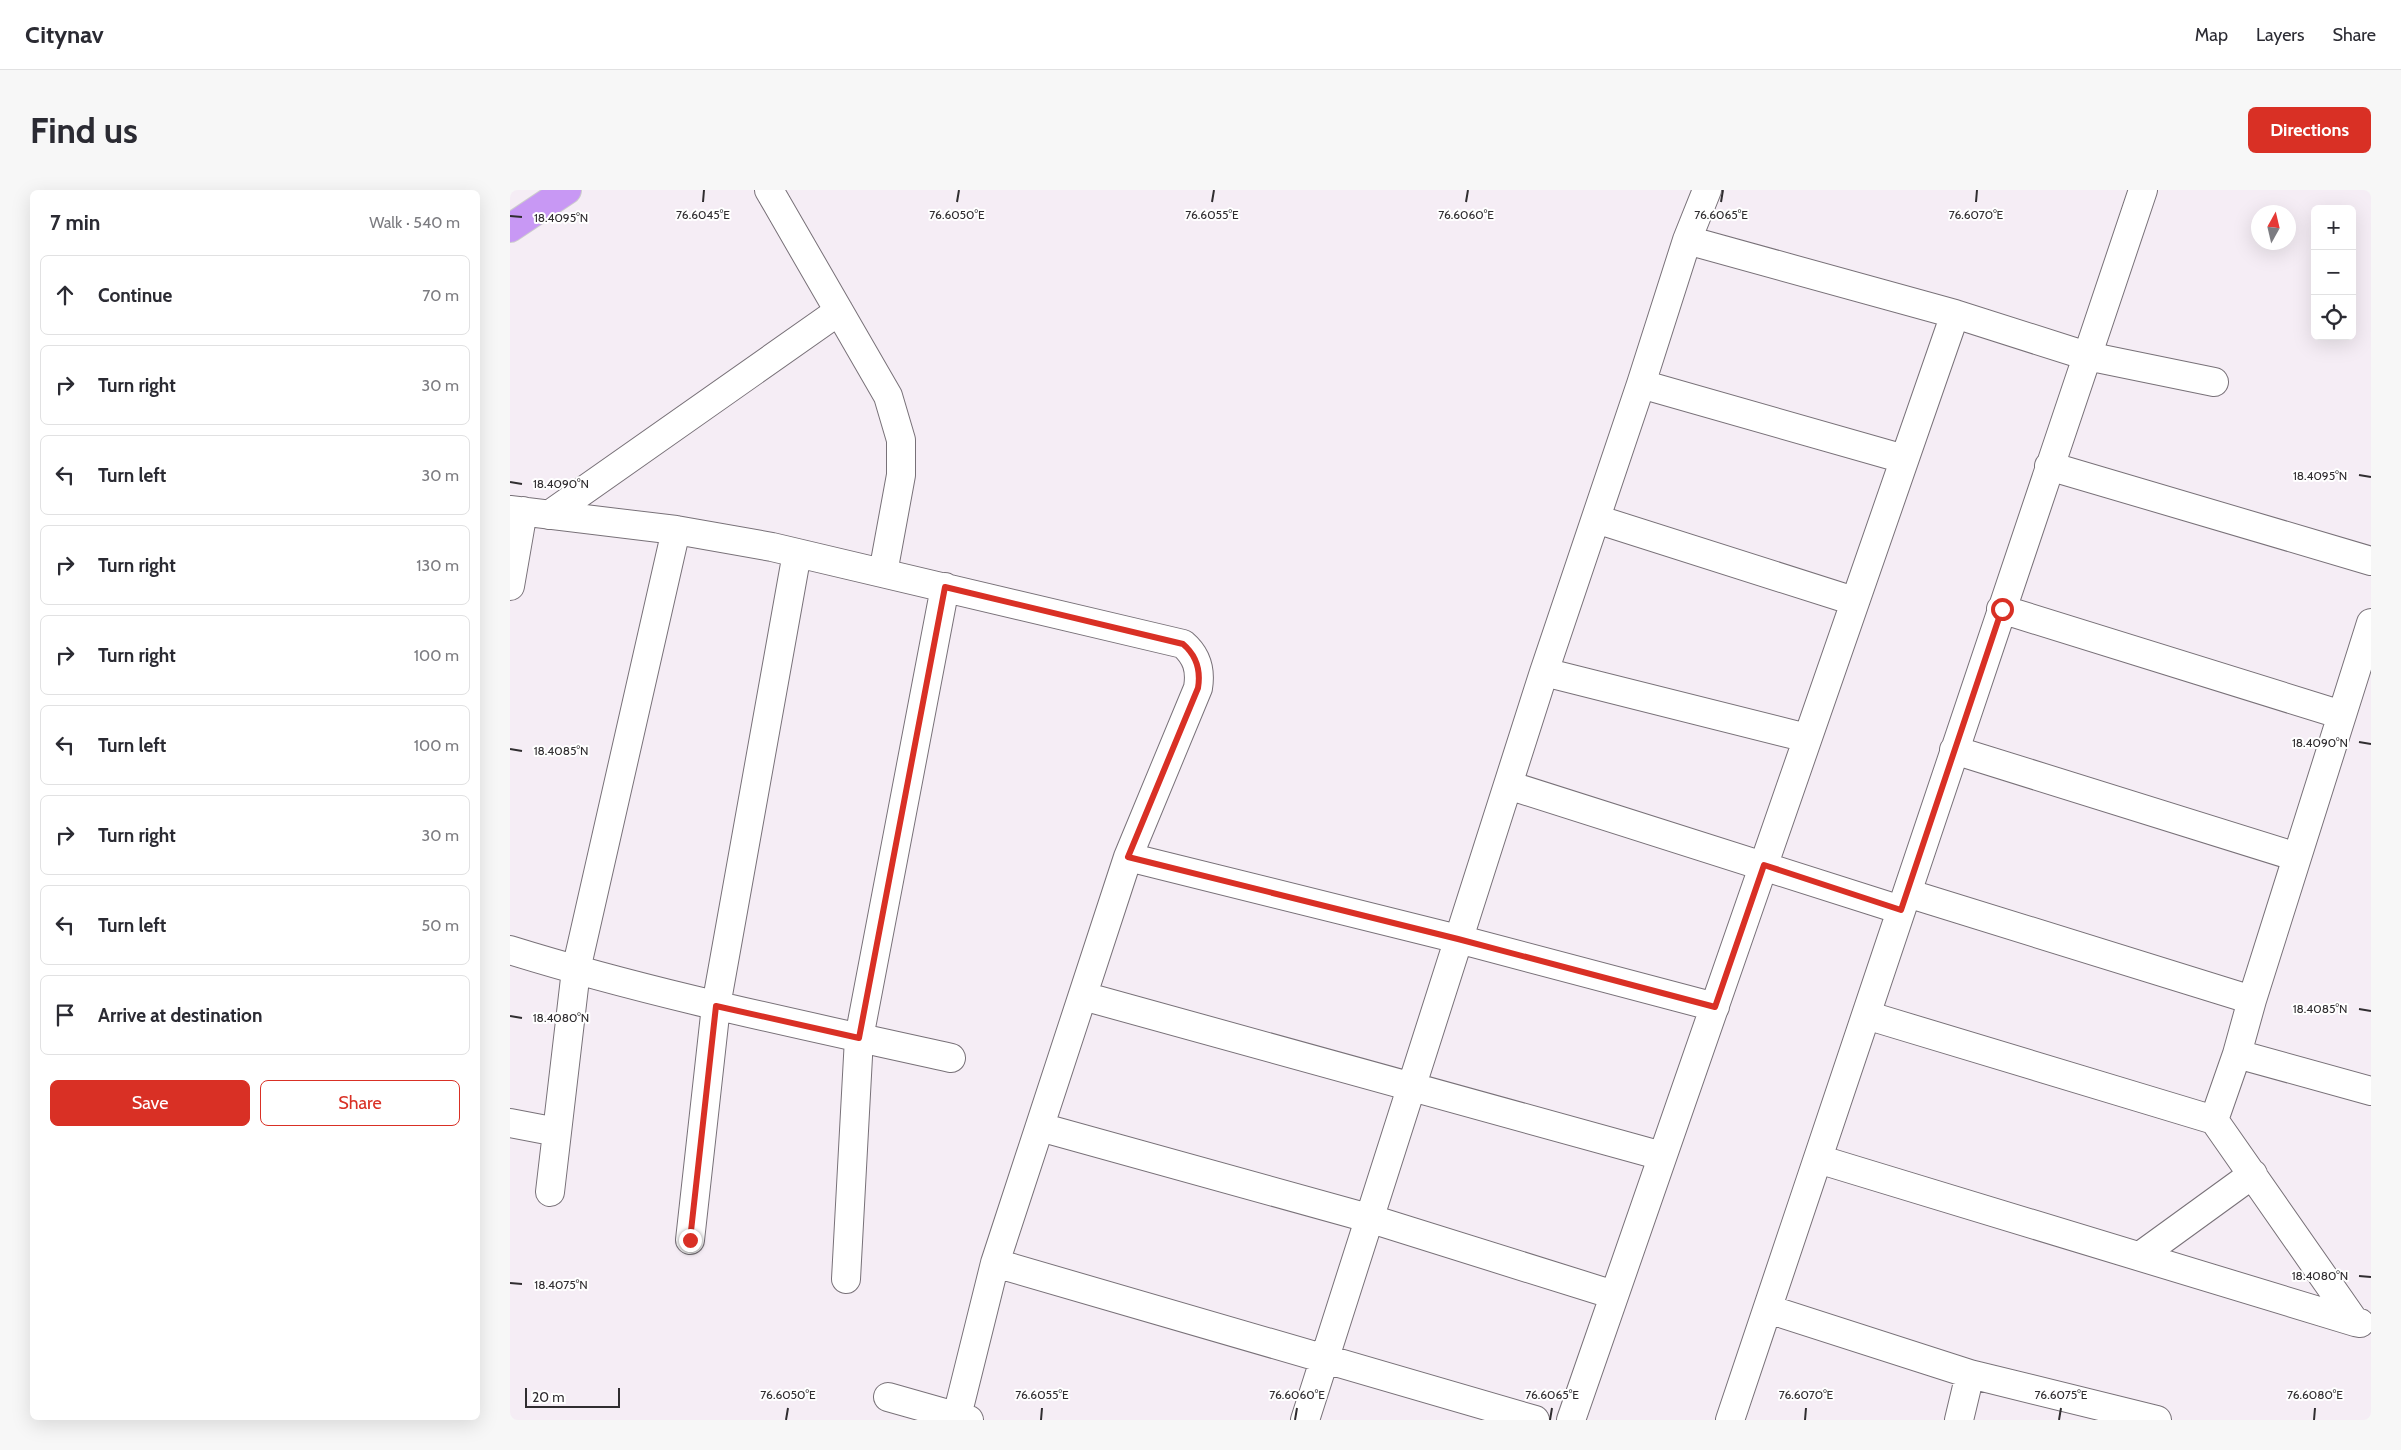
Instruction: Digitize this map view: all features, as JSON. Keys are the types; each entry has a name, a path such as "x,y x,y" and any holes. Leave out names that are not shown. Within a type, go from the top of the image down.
{"highway":[{"path":"510,228 567,190"}],"street":[{"path":"769,190 888,396 901,440 901,475 883,573"},
{"path":"1305,1420 1544,672 1642,384 1687,240 1707,190"},
{"path":"1730,1420 2143,190"},
{"path":"1687,240 1955,314 2086,356 2214,382"},
{"path":"510,586 527,512 838,311"},
{"path":"1571,1420 1955,314"},
{"path":"1642,384 1904,459"},
{"path":"2049,466 2371,561"},
{"path":"527,512 676,530 797,553 1183,644 1196,658 1199,669 1198,688 1128,857 994,1263 960,1419 888,1397"},
{"path":"1596,519 1854,601"},
{"path":"550,1192 576,970 676,530"},
{"path":"690,1240 716,1006 797,553"},
{"path":"846,1278 859,1038 945,587"},
{"path":"2002,609 2342,715"},
{"path":"2214,1120 2237,1054 2252,1000 2371,623"},
{"path":"1544,672 1807,738"},
{"path":"1954,750 2297,857"},
{"path":"1508,785 1764,865 1904,902 2252,1000"},
{"path":"1128,857 1458,939 1715,1007"},
{"path":"510,950 576,970 716,1006 952,1058"},
{"path":"1083,996 1662,1156"},
{"path":"1866,1015 2214,1120 2363,1323"},
{"path":"2237,1054 2371,1091"},
{"path":"510,1123 557,1132"},
{"path":"1040,1127 1368,1218 1614,1295"},
{"path":"1818,1158 2363,1323"},
{"path":"2140,1256 2253,1174"},
{"path":"994,1263 1535,1420"},
{"path":"1768,1309 1970,1374 2145,1418"},
{"path":"1959,1420 1970,1374"}],"route":[{"path":"690,1240 716,1006 859,1038 945,587 1183,644 1196,658 1199,669 1198,688 1128,857 1458,939 1715,1007 1764,865 1901,910 2002,609"}]}
